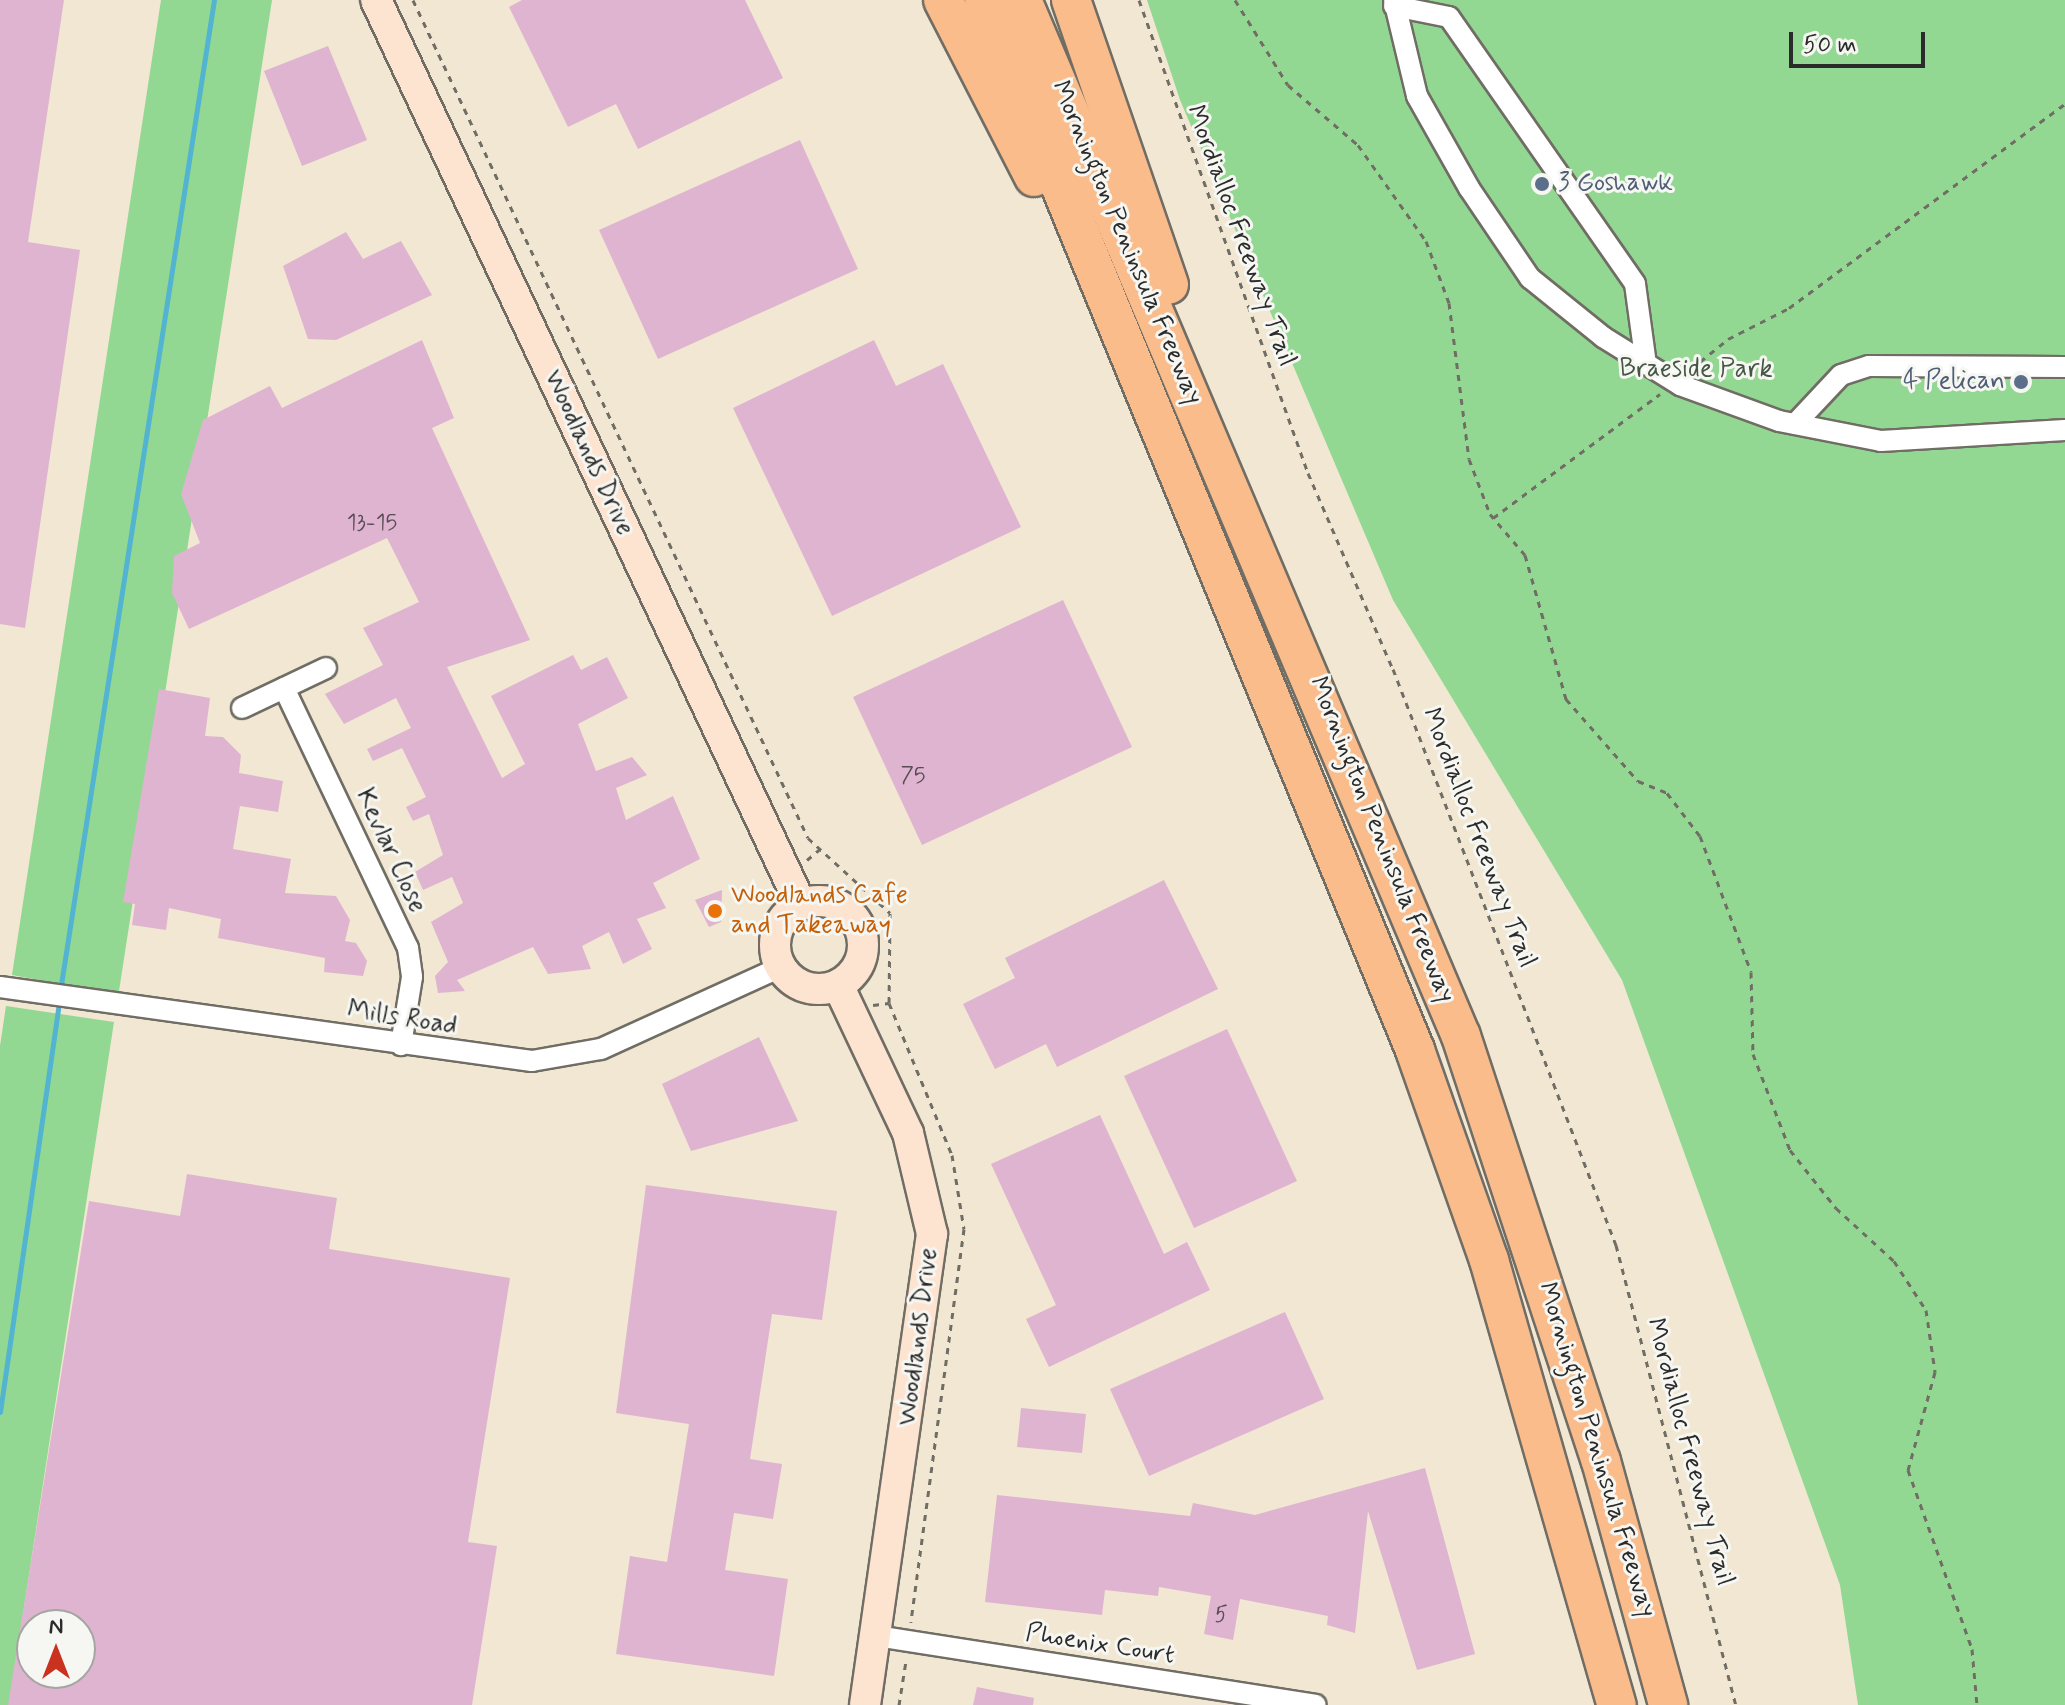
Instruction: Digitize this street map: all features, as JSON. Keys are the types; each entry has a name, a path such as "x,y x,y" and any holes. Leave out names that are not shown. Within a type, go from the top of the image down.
{"highway":[{"path":"943,0 1160,421"},
{"name":"Mornington Peninsula Freeway","path":"984,0 1160,421 1415,1050 1493,1275 1617,1705"},
{"name":"Mornington Peninsula Freeway","path":"1022,0 1461,1036 1597,1446 1668,1705"},
{"path":"1071,0 1202,382 1409,889 1461,1036"}],"street":[{"name":"Woodlands Drive","path":"376,0 801,905"},
{"path":"1646,364 1635,284 1449,17 1394,3 1417,96 1530,278 1646,364 1674,382 1795,424 1881,441 2065,430"},
{"path":"1795,424 1841,375 1869,366 2065,367"},
{"path":"242,708 326,668"},
{"name":"Kevlar Close","path":"284,688 408,948 412,977 401,1045"},
{"path":"801,905 841,905 860,926 858,966 838,985 813,989 781,967 778,927 801,905"},
{"name":"Mills Road","path":"0,987 532,1061 601,1049 781,967"},
{"name":"Woodlands Drive","path":"838,985 908,1133 932,1234 865,1705"},
{"name":"Phoenix Court","path":"876,1636 1316,1705"}],"path":[{"path":"413,0 819,850"},
{"name":"Mordialloc Freeway Trail","path":"1139,0 1308,473 1398,683 1616,1245 1736,1705"},
{"path":"1235,0 1288,85 1358,145 1426,241 1449,303 1469,459 1493,518 1525,555 1566,699 1638,781 1667,793 1700,836 1751,972 1753,1054 1790,1150 1836,1208 1894,1261 1926,1310 1935,1372 1908,1470 1972,1649 1977,1705"},
{"path":"1493,518 1728,339 1789,308 2065,104"}],"green space":[{"path":"161,0 272,0 119,991 109,993 12,975"},
{"name":"Braeside Park","path":"1147,0 2065,0 2065,1705 1858,1705 1840,1585 1622,980 1393,600 1180,100"},
{"path":"6,1006 114,1022 24,1609 16,1609 16,1659 9,1705 0,1705 0,1046"}],"building":[{"path":"0,0 64,0 28,242 80,250 25,628 0,624"},
{"path":"522,0 745,0 783,78 638,149 616,104 568,127 509,7"},
{"path":"328,46 367,140 302,166 264,71"},
{"path":"800,140 858,269 658,359 599,230"},
{"path":"346,232 363,259 401,241 432,295 336,340 308,339 283,266"},
{"path":"422,340 454,418 432,428 530,640 447,667 502,778 525,764 491,696 573,655 581,670 607,657 628,698 578,724 596,771 632,757 647,775 616,788 626,820 673,796 700,859 653,883 666,908 637,919 652,949 623,964 609,932 582,946 591,969 548,974 533,947 457,980 465,991 438,993 435,976 448,962 431,922 463,903 452,877 423,890 415,872 443,855 429,814 413,821 406,807 426,797 402,748 373,761 367,749 411,728 396,698 344,724 325,694 383,665 363,628 419,602 387,538 189,629 172,593 174,556 200,543 181,494 203,420 270,386 282,408"},
{"path":"874,340 896,386 943,364 1021,527 832,616 733,408"},
{"path":"1063,600 1132,747 922,845 853,697"},
{"path":"159,689 210,698 205,736 223,737 241,755 239,773 283,781 278,812 240,806 233,849 291,859 285,893 336,896 350,920 345,941 356,943 367,961 363,976 324,972 325,958 218,938 221,919 169,908 166,930 132,925 135,904 123,902"},
{"path":"1164,880 1218,989 1057,1067 1046,1044 995,1069 963,1004 1015,978 1005,958"},
{"path":"722,890 721,922 709,927 695,900"},
{"path":"1227,1029 1297,1181 1194,1228 1124,1076"},
{"path":"759,1037 798,1121 691,1151 662,1084"},
{"path":"1100,1115 1164,1254 1187,1242 1210,1290 1049,1367 1026,1319 1056,1305 991,1164"},
{"path":"187,1174 337,1198 329,1249 510,1278 468,1542 497,1546 472,1705 8,1705 16,1655 16,1689 96,1689 96,1609 23,1609 89,1201 180,1216"},
{"path":"646,1185 837,1211 822,1320 772,1314 750,1459 782,1464 773,1519 734,1513 725,1570 788,1579 774,1676 616,1654 630,1556 667,1562 689,1424 616,1413"},
{"path":"1285,1312 1324,1399 1149,1476 1110,1389"},
{"path":"1021,1408 1086,1414 1082,1453 1017,1447"},
{"path":"1425,1468 1475,1654 1417,1670 1368,1511 1355,1633 1327,1625 1328,1616 1240,1599 1233,1640 1204,1634 1211,1596 1159,1587 1158,1596 1105,1590 1102,1615 985,1602 997,1495 1190,1516 1193,1503 1255,1515"},
{"path":"977,1687 1034,1698 1033,1705 973,1705"}],"waterway":[{"path":"60,991 214,0"},
{"path":"0,1412 59,1001"}],"place":[{"name":"3 Goshawk","path":"1542,184"},
{"name":"4 Pelican","path":"2021,382"},
{"name":"Woodlands Cafe and Takeaway","path":"715,911"}]}
